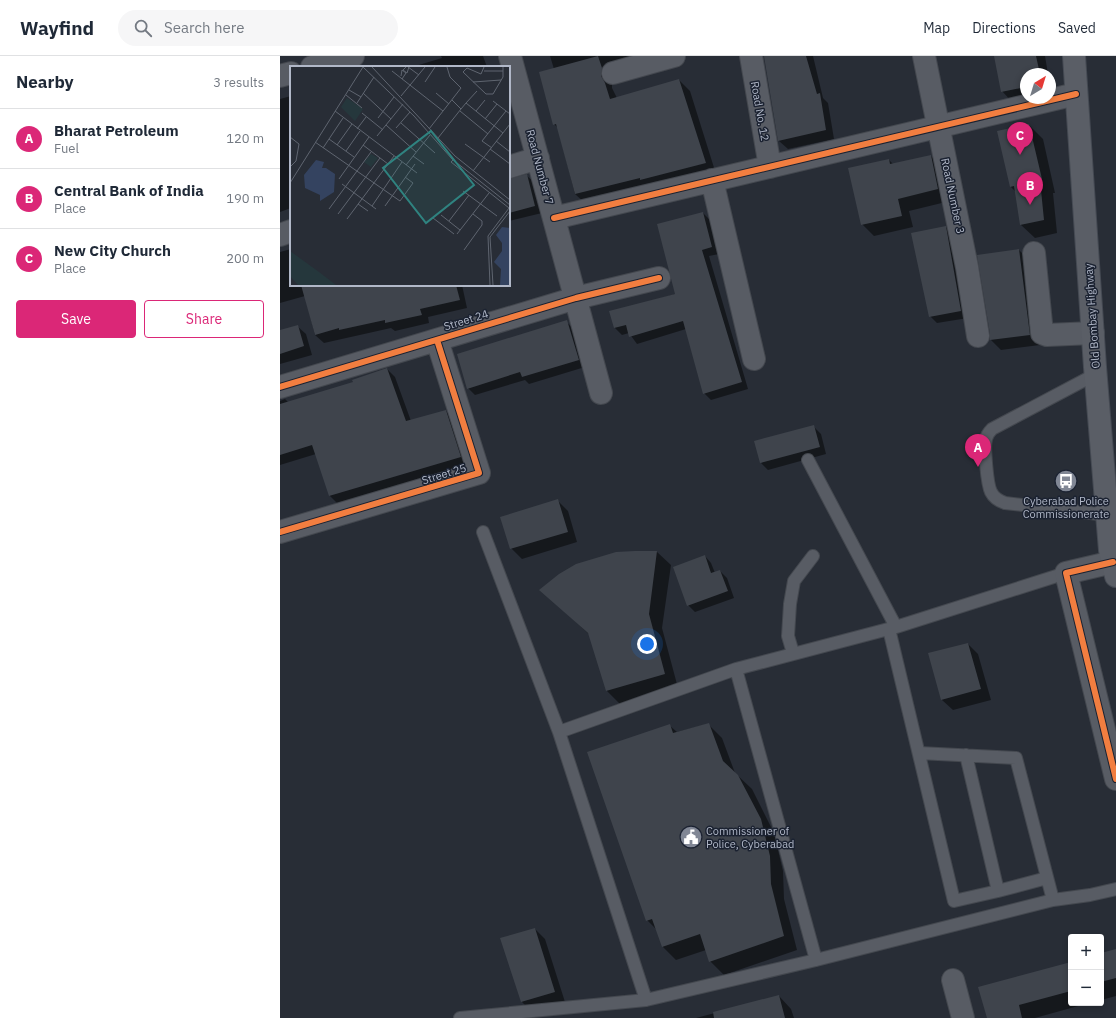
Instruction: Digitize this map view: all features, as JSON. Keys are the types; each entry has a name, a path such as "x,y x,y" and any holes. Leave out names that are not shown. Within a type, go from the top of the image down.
{"main road":[{"name":"Old Bombay Highway","path":"1074,56 1107,516 1115,569"}],"street":[{"path":"316,66 353,56"},
{"name":"Road Number 7","path":"510,56 601,393"},
{"path":"613,73 674,56"},
{"name":"Road No. 12","path":"751,56 770,167"},
{"name":"Road Number 3","path":"924,56 967,267 978,336"},
{"path":"280,76 290,73"},
{"path":"554,218 1076,94"},
{"path":"510,167 538,158"},
{"path":"712,180 754,359"},
{"path":"280,235 290,232"},
{"path":"1034,253 1042,333 1047,335 1093,333"},
{"name":"Street 24","path":"280,387 576,298 659,278"},
{"name":"Street 25","path":"280,532 479,473 437,340"},
{"path":"1115,569 1066,573 1116,779"},
{"path":"953,980 963,1018"}],"lane":[{"path":"1096,374 992,429 988,434 985,447 990,490 994,497 1000,501 1107,516"},
{"path":"808,460 893,628 918,753 954,901 1047,878"},
{"path":"483,532 558,732 646,1000"},
{"path":"793,653 788,636 790,604 794,581 813,556"},
{"path":"558,732 736,669 893,628 1066,573"},
{"path":"736,669 816,960"},
{"path":"918,753 1016,758 1053,900"},
{"path":"966,755 998,890"},
{"path":"460,1018 646,1000 816,960 1053,900 1116,890"}],"building":[{"path":"598,56 602,68 601,76 610,99 679,79 706,163 640,180 640,178 575,194 556,124 553,125 539,72"},
{"path":"764,56 806,56 817,94 820,93 826,130 778,141"},
{"path":"994,56 1036,56 1039,68 1020,68 1020,88 1001,92"},
{"path":"1029,124 1042,179 1040,180 1044,220 1020,225 1014,186 1010,187 997,131"},
{"path":"931,155 938,189 898,199 902,216 861,225 848,168 889,159 890,164"},
{"path":"527,174 535,206 510,213 510,179"},
{"path":"703,212 712,247 702,250 742,382 703,394 683,321 629,337 626,325 614,328 609,311 675,294 657,224"},
{"path":"946,226 961,311 929,317 911,233"},
{"path":"1019,249 1030,335 990,340 977,255"},
{"path":"301,286 456,286 460,300 420,309 422,315 385,323 385,320 339,330 339,328 315,335"},
{"path":"567,320 579,360 522,377 520,372 467,389 457,354"},
{"path":"298,325 304,346 280,354 280,330"},
{"path":"387,368 406,421 446,410 461,457 329,496 312,445 280,455 280,404 353,382 352,380"},
{"path":"814,425 820,447 760,463 754,441"},
{"path":"558,499 568,532 510,549 500,517"},
{"path":"657,551 649,614 665,674 606,691 588,633 539,590 559,574 576,564 616,552"},
{"path":"705,555 711,573 720,570 728,591 687,606 673,567"},
{"path":"968,643 981,689 941,700 928,653"},
{"name":"Commissioner of Police, Cyberabad","path":"709,723 723,761 738,775 761,819 770,856 771,884 784,936 709,962 700,934 662,947 652,919 646,921 587,752 670,724 673,733"},
{"path":"535,928 555,992 521,1002 500,938"},
{"path":"1116,949 1116,978 1104,981 1104,970 1104,952"},
{"path":"1068,963 1068,992 1019,1005 1022,1018 987,1018 978,987"},
{"path":"779,995 785,1018 714,1018 713,1012"}],"cycle path":[{"path":"554,218 1076,94"},
{"path":"280,387 576,298 659,278"},
{"path":"280,532 479,473 437,340"},
{"path":"1113,562 1066,573 1116,779"}],"place":[{"name":"New City Church","path":"1020,155"},
{"name":"Central Bank of India","path":"1030,205"},
{"name":"Bharat Petroleum","path":"978,467"},
{"name":"Cyberabad Police Commissionerate","path":"1066,481"},
{"name":"Commissioner of Police, Cyberabad","path":"691,837"}]}
